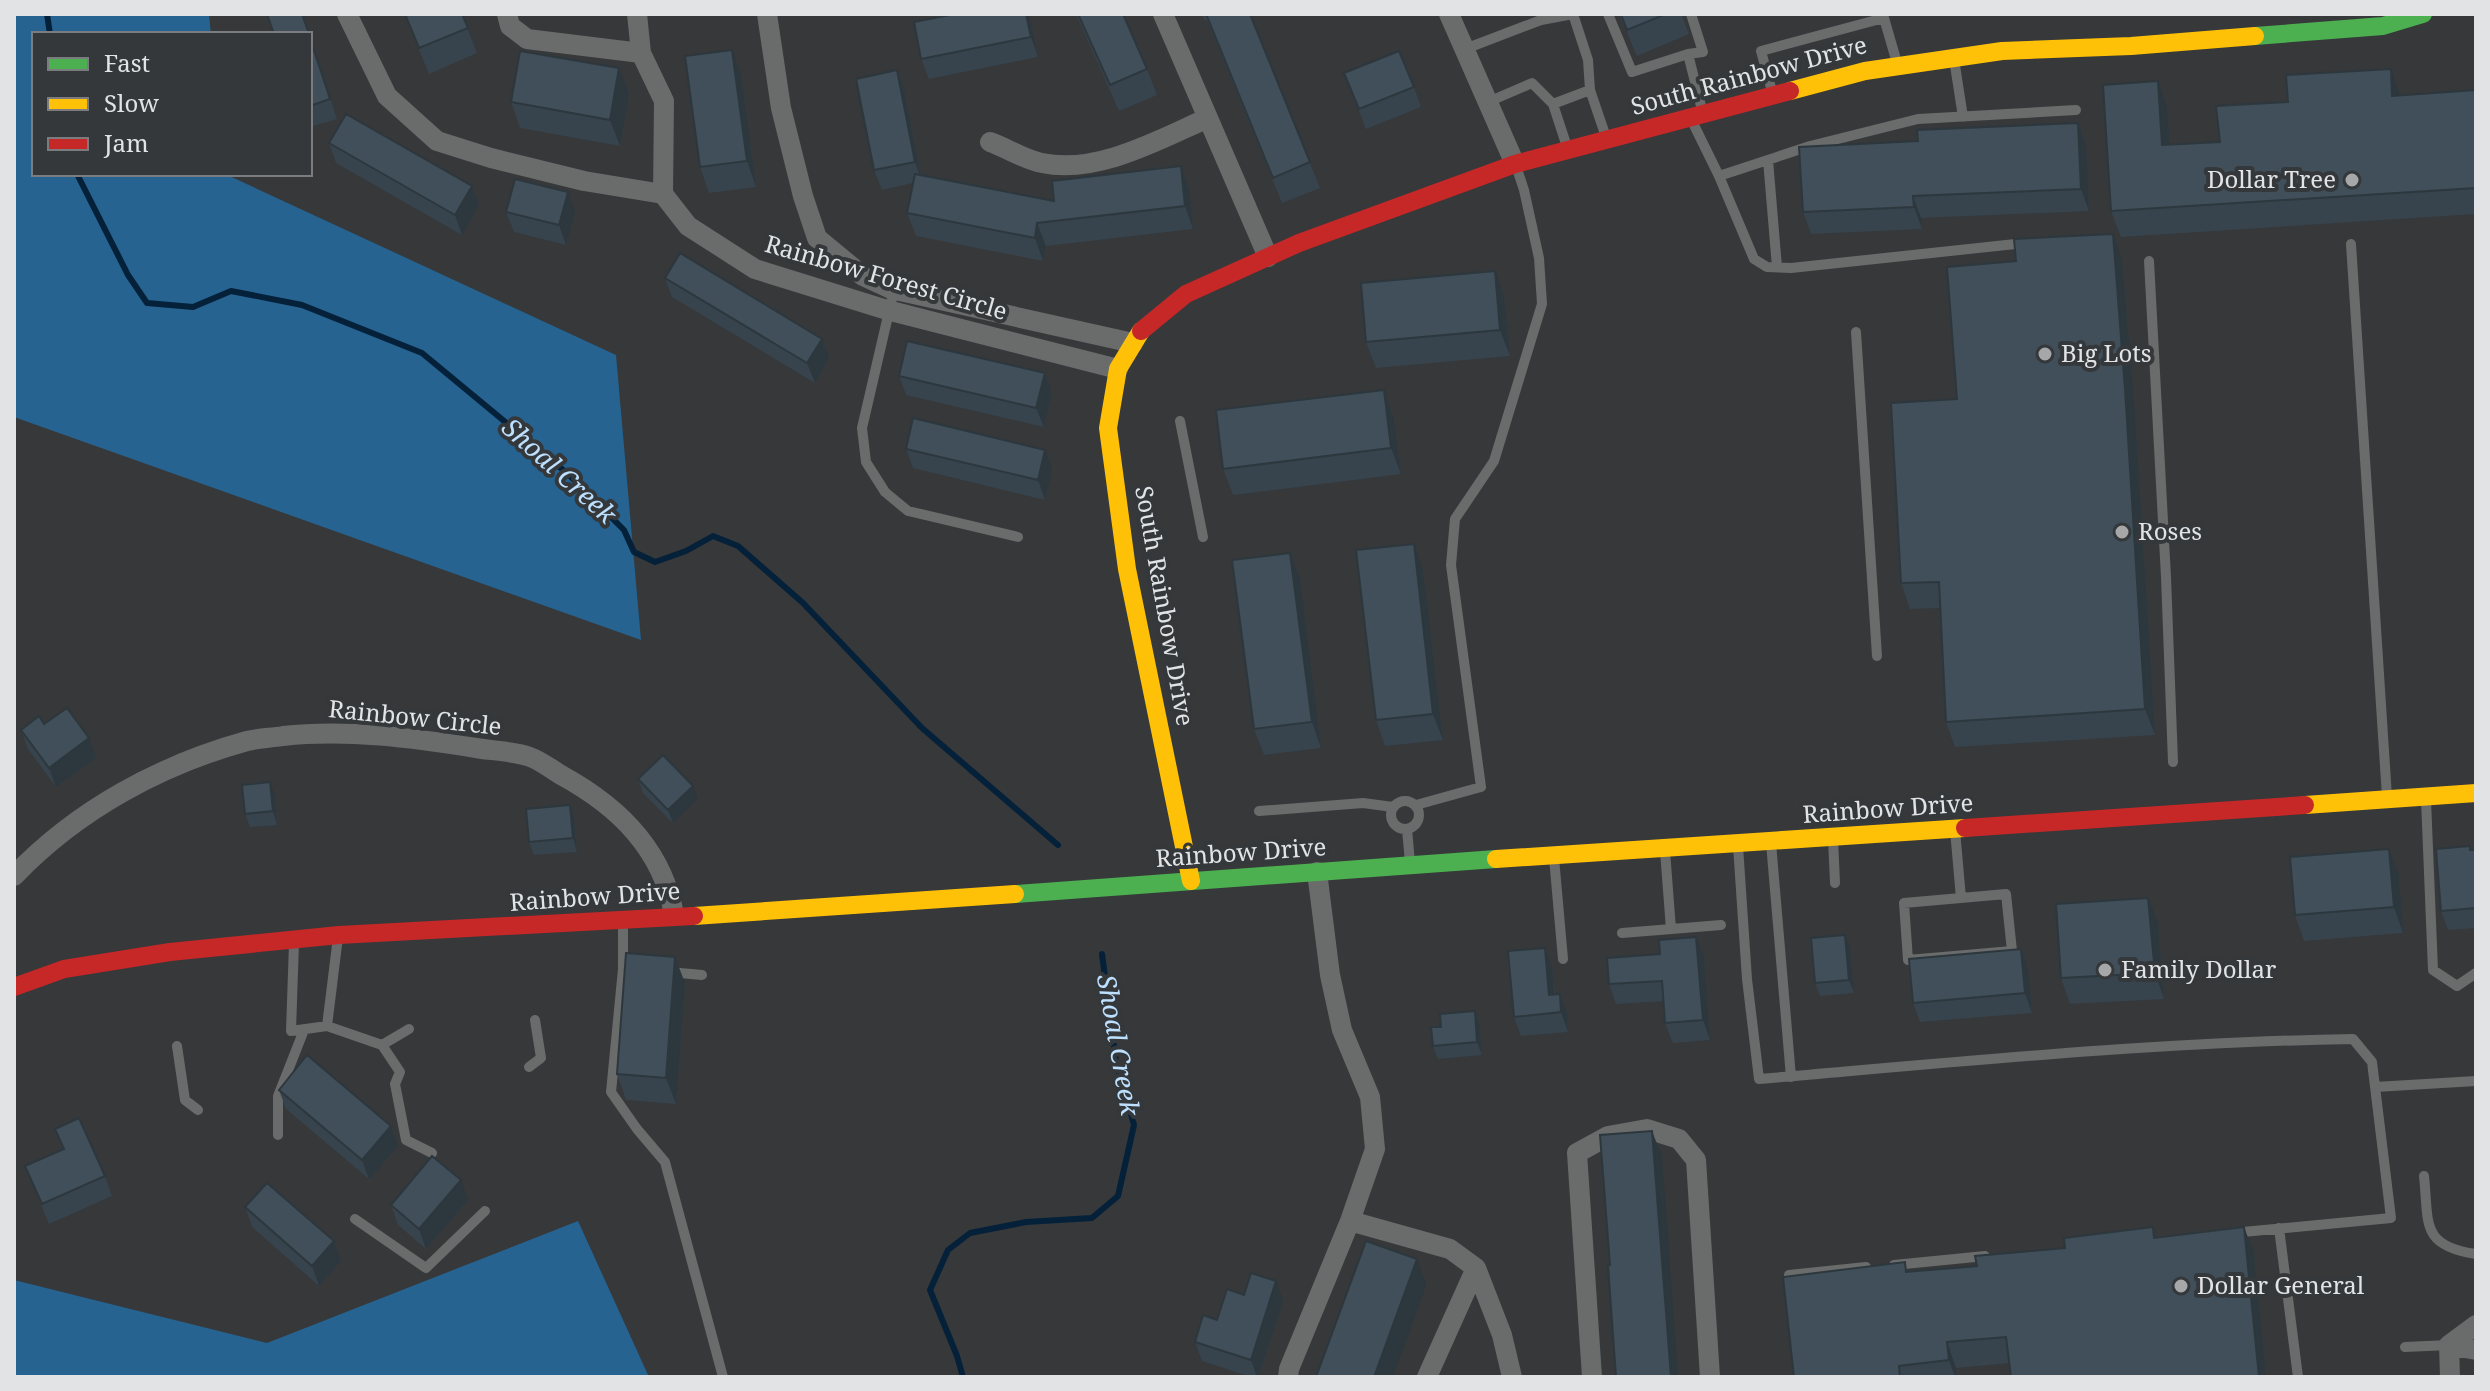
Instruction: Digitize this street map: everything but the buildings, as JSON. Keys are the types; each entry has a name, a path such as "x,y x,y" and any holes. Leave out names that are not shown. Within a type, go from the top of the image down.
{"street":[{"path":"347,14 387,96 437,141 584,181 663,194 664,101 641,53 637,14"},
{"path":"507,14 510,26 527,39 641,53"},
{"path":"767,14 781,108 817,238 863,276 894,290 1133,343"},
{"path":"1163,14 1268,257"},
{"path":"1449,14 1515,164"},
{"name":"South Rainbow Drive","path":"1191,881 1127,569 1108,428 1118,369 1133,343 1139,333 1186,294 1299,243 1515,164 1865,71 2002,51 2131,46 2423,14"},
{"path":"990,142 1042,163 1087,165 1152,143 1208,118"},
{"name":"Rainbow Forest Circle","path":"663,194 688,226 755,269 890,311 1118,369"},
{"name":"Rainbow Circle","path":"14,876 74,822 127,789 192,760 250,740 309,733 372,735 434,741 530,757 576,783 624,817 655,861 670,889 674,915"},
{"name":"Rainbow Drive","path":"14,987 64,969 170,952 339,935 921,901 2476,793"},
{"path":"1288,1377 1375,1149 1370,1097 1342,1030 1330,975 1317,872"},
{"path":"1592,1377 1577,1153 1608,1136 1647,1129 1679,1139 1696,1160 1710,1377"},
{"path":"1350,1221 1450,1249 1476,1268 1502,1335 1512,1377"},
{"path":"1427,1377 1476,1268"},
{"path":"2449,1345 2476,1325"},
{"path":"2449,1345 2476,1350"},
{"path":"2449,1345 2450,1377"}],"lane":[{"path":"1465,49 1541,20 1573,14 1588,60 1590,90 1607,140"},
{"path":"1608,14 1632,72 1703,52 1691,14"},
{"path":"1773,95 1761,51 1884,18 1898,65"},
{"path":"1688,54 1696,116 1754,259 1767,267 1791,268 2037,242"},
{"path":"1954,57 1963,117"},
{"path":"1488,102 1532,83 1553,104 1569,151"},
{"path":"1553,104 1590,90"},
{"path":"1719,176 1810,146 1918,119 2076,110"},
{"path":"1768,160 1777,267"},
{"path":"1259,811 1363,803 1393,807 1404,801 1416,805 1481,787 1451,565 1455,519 1494,461 1542,304 1539,258 1515,164"},
{"path":"2351,244 2387,799"},
{"path":"2149,261 2173,762"},
{"path":"894,290 862,428 866,462 885,492 908,511 1018,537"},
{"path":"1856,332 1877,656"},
{"path":"1180,421 1203,537"},
{"path":"2426,796 2433,970 2457,986 2476,973"},
{"path":"1393,807 1391,813 1395,825 1407,829 1418,823 1416,805"},
{"path":"1954,828 1961,898"},
{"path":"1407,829 1411,865"},
{"path":"1833,837 1835,883"},
{"path":"1771,841 1791,1077"},
{"path":"1738,844 1747,979 1759,1079 2213,1043 2353,1039 2372,1062 2391,1218 2218,1234"},
{"path":"1665,849 1671,929"},
{"path":"1554,856 1563,959"},
{"path":"2006,894 2012,951 1908,960 1904,903 1961,898 2006,894"},
{"path":"623,919 623,969 611,1092 665,1162 723,1377"},
{"path":"1622,933 1721,925"},
{"path":"327,1026 339,935"},
{"path":"294,939 291,1031 327,1026 382,1045 400,1072 395,1084 406,1140 432,1153"},
{"path":"623,969 639,970"},
{"path":"655,971 702,975"},
{"path":"529,1067 541,1058 535,1020"},
{"path":"382,1045 409,1029"},
{"path":"278,1135 278,1096 304,1030"},
{"path":"177,1046 185,1100 198,1110"},
{"path":"2375,1087 2476,1081"},
{"path":"2424,1176 2430,1231 2437,1242 2458,1251 2476,1254"},
{"path":"355,1219 426,1268 485,1211"},
{"path":"2279,1228 2298,1377"},
{"path":"1789,1275 1998,1255"},
{"path":"2405,1347 2449,1345"}],"shaded area":[{"path":"14,14 209,14 211,32 32,32 32,176 229,176 616,355 641,640 14,417"},
{"path":"578,1221 649,1377 14,1377 14,1280 267,1343"}],"waterway":[{"name":"Shoal Creek","path":"47,14 50,32"},
{"name":"Shoal Creek","path":"78,176 128,275 147,303 193,307 231,291 302,305 422,353 568,474 624,530 634,552 655,562 686,551 713,536 738,546 803,603 922,728 1058,845"},
{"name":"Shoal Creek","path":"963,1377 930,1290 948,1250 970,1233 1026,1222 1092,1218 1118,1196 1134,1125 1116,1062 1102,954"}],"traffic: fast":[{"path":"2255,36 2383,26 2423,14"},
{"path":"1015,894 1496,859"}],"traffic: slow":[{"path":"1790,91 1865,71 2002,51 2131,46 2255,36"},
{"path":"1141,331 1118,369 1108,428 1127,569 1191,881"},
{"path":"2305,805 2476,793"},
{"path":"1496,859 1965,828"},
{"path":"694,916 1015,894"}],"traffic: jam":[{"path":"1141,331 1186,294 1299,243 1515,164 1790,91"},
{"path":"1965,828 2305,805"},
{"path":"14,987 64,969 170,952 339,935 694,916"}],"place":[{"name":"Dollar Tree","path":"2352,180"},
{"name":"Big Lots","path":"2045,354"},
{"name":"Roses","path":"2122,532"},
{"name":"Family Dollar","path":"2105,970"},
{"name":"Dollar General","path":"2181,1286"}]}
